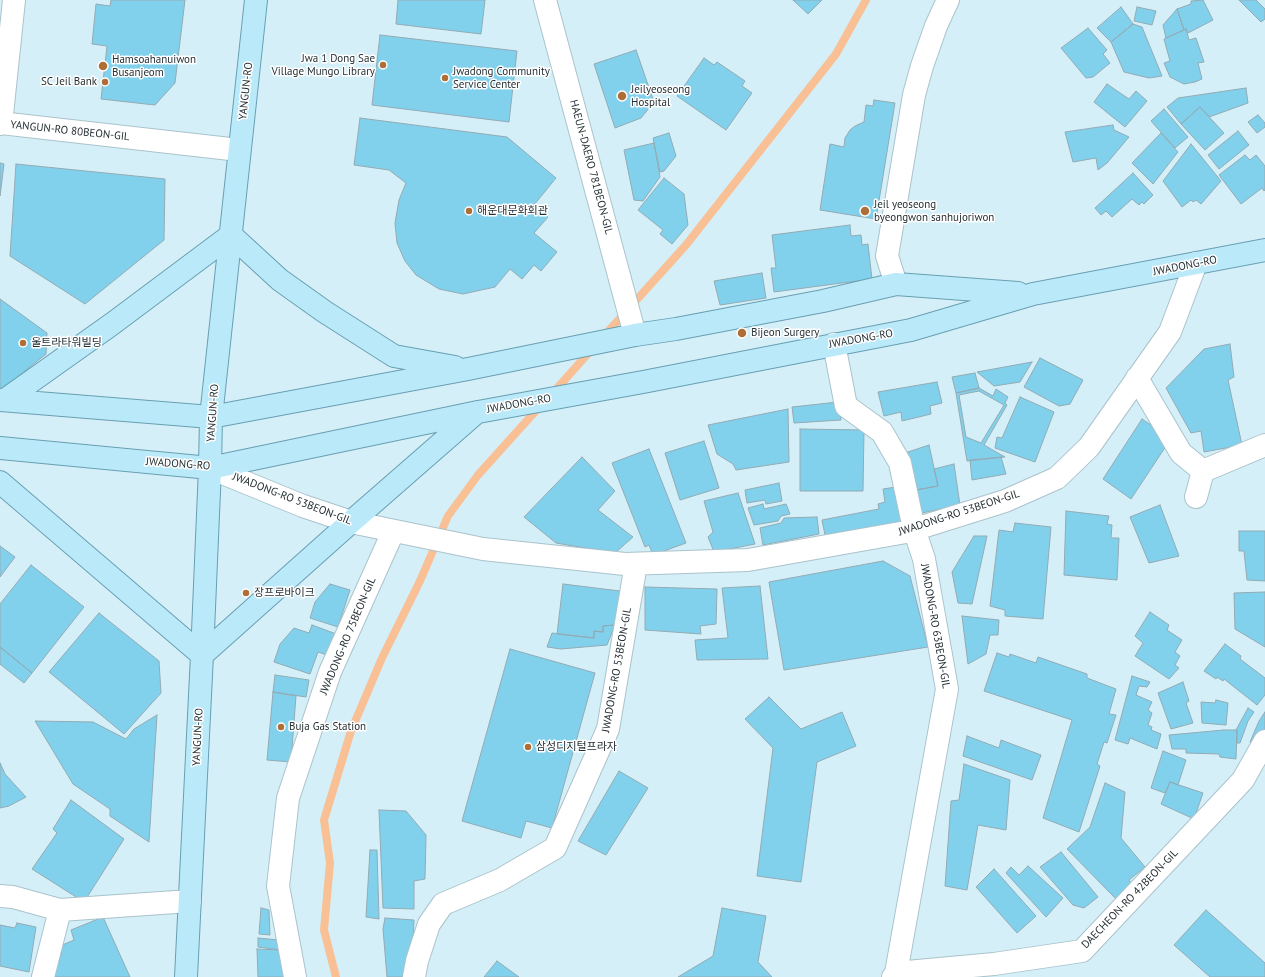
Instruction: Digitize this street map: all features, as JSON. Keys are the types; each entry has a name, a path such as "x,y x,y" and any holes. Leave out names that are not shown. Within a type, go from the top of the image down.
{"main road":[{"name":"YANGUN-RO","path":"186,977 202,655 211,418 256,0"},
{"path":"3,400 119,319 231,235 280,280 325,312 394,356 468,369"},
{"name":"JWADONG-RO","path":"0,448 210,468 478,412 643,382 911,330 1033,294 1265,250"},
{"name":"JWADONG-RO","path":"3,400 211,418 468,369 635,335 676,329 823,301 896,284 1033,294"},
{"path":"0,482 202,655 351,522 478,412"}],"street":[{"name":"YANGUN-RO 80BEON-GIL","path":"14,0 0,124 239,150"},
{"name":"HAEUN-DAERO 781BEON-GIL","path":"545,0 616,258 635,335"},
{"path":"896,284 887,256 914,96 922,66 936,26 948,0"},
{"name":"JWADONG-RO 53BEON-GIL","path":"210,468 303,506 351,522 393,532 483,549 625,564 748,560 906,532 1005,501 1057,478 1089,447 1170,332 1196,263"},
{"name":"JWADONG-RO 63BEON-GIL","path":"834,344 846,406 882,432 900,463 914,529 924,559 948,689 894,975"},
{"path":"1137,378 1181,453 1203,471"},
{"path":"1203,471 1265,444"},
{"path":"1196,497 1203,471"},
{"name":"JWADONG-RO 75BEON-GIL","path":"295,977 278,886 288,798 330,672 393,532"},
{"name":"JWADONG-RO 53BEON-GIL","path":"414,977 417,961 429,924 443,904 500,880 555,848 608,730 636,564"},
{"name":"DAECHEON-RO 42BEON-GIL","path":"894,975 994,964 1082,951 1243,780 1265,741"},
{"path":"0,896 13,897 60,910 190,901"},
{"path":"43,977 60,910"}],"building":[{"path":"111,0 185,0 175,83 155,105 101,99 107,46 92,44 96,4 110,6"},
{"path":"398,0 485,0 481,34 396,24"},
{"path":"793,0 822,0 808,14"},
{"path":"1203,0 1213,20 1188,33 1186,29 1184,30 1177,9 1191,4 1191,1"},
{"path":"1239,0 1256,0 1265,9 1265,19 1261,22"},
{"path":"1121,7 1133,24 1111,42 1097,28"},
{"path":"1137,7 1156,11 1152,25 1134,21"},
{"path":"1177,9 1184,30 1166,38 1163,25"},
{"path":"1133,24 1142,27 1162,76 1149,78 1124,72 1111,42"},
{"path":"1088,28 1107,50 1103,54 1110,63 1093,77 1086,78 1061,48"},
{"path":"1186,29 1189,40 1196,38 1204,62 1198,63 1202,79 1184,84 1170,77 1164,63 1170,61 1164,39"},
{"name":"Jwadong Community Service Center","path":"380,35 517,51 509,122 372,105"},
{"path":"636,50 654,102 641,118 615,128 594,64"},
{"path":"704,58 714,65 717,62 745,81 742,86 752,93 726,130 677,96"},
{"path":"1107,84 1129,99 1136,91 1147,101 1125,127 1094,102"},
{"path":"1246,88 1248,103 1209,117 1200,107 1181,124 1167,107 1178,98"},
{"path":"874,100 895,103 876,219 820,210 830,144 844,147 845,138 850,130 864,122 866,105 873,106"},
{"path":"1200,107 1224,133 1205,150 1181,124"},
{"path":"1164,109 1188,137 1175,148 1151,121"},
{"path":"1258,115 1265,123 1265,127 1257,133 1248,122"},
{"name":"해운대문화회관","path":"360,118 507,137 556,178 534,205 548,217 534,233 557,252 541,271 534,265 522,279 510,269 495,287 463,294 439,289 416,275 405,261 397,243 395,223 399,200 406,183 389,170 354,165"},
{"path":"1113,125 1114,130 1129,137 1107,163 1098,170 1096,158 1073,162 1065,132"},
{"path":"1238,131 1249,145 1219,169 1208,155"},
{"path":"669,133 676,156 664,171 660,172 653,138"},
{"path":"1161,133 1178,152 1153,184 1132,163"},
{"path":"654,143 660,177 643,201 634,200 624,150"},
{"path":"1191,144 1221,181 1201,204 1196,200 1193,202 1191,200 1182,207 1163,181"},
{"path":"1245,155 1250,160 1256,155 1265,166 1265,190 1264,191 1262,188 1241,204 1219,175"},
{"path":"0,163 4,164 0,196"},
{"path":"16,164 165,179 164,240 85,304 10,256"},
{"path":"1133,173 1153,195 1144,204 1142,202 1139,205 1132,199 1112,217 1106,211 1101,215 1095,208"},
{"path":"664,178 684,194 688,225 672,244 660,234 663,230 638,210"},
{"path":"850,225 851,236 861,235 862,245 868,244 872,279 774,292 771,268 776,268 772,235"},
{"path":"762,273 766,298 720,305 714,281"},
{"name":"울트라타워빌딩","path":"0,299 47,333 46,354 0,391"},
{"path":"1230,344 1234,377 1228,380 1242,445 1204,452 1201,431 1191,433 1166,388 1204,349"},
{"path":"1040,358 1083,380 1070,404 1059,406 1024,387"},
{"path":"1032,362 1020,382 994,386 977,372"},
{"path":"975,373 979,388 956,393 952,377"},
{"path":"937,382 942,403 930,406 931,414 902,421 901,412 884,416 878,392"},
{"path":"979,388 993,396 996,389 1008,397 1005,403 1007,405 984,445 1005,457 967,461 956,393"},
{"path":"979,391 1004,405 981,443 966,437 959,395"},
{"path":"1020,397 1054,412 1035,462 995,448 997,437 1002,438"},
{"path":"838,402 841,420 794,423 792,407"},
{"path":"788,409 789,462 736,470 733,464 717,454 708,425"},
{"path":"1142,419 1157,429 1168,443 1131,499 1103,479"},
{"path":"800,429 864,430 863,491 800,491"},
{"path":"704,441 719,488 680,500 665,453"},
{"path":"929,445 938,486 916,490 905,453"},
{"path":"649,449 686,543 653,555 649,545 645,547 612,463"},
{"path":"582,457 615,491 598,510 633,537 615,553 556,543 524,517"},
{"path":"1001,457 1006,474 972,480 970,460"},
{"path":"954,464 960,505 922,513 916,490 938,486 934,469"},
{"path":"779,483 782,501 766,504 765,500 747,503 745,490"},
{"path":"896,487 902,522 825,535 822,520 879,509 878,504 885,502 883,489"},
{"path":"738,493 755,544 714,552 708,537 713,532 704,501"},
{"path":"763,504 764,509 786,504 790,514 781,516 778,521 754,525 748,508"},
{"path":"1160,505 1179,556 1149,563 1130,517"},
{"path":"1066,511 1109,516 1107,524 1112,525 1111,538 1119,538 1117,580 1064,575"},
{"path":"817,517 819,534 763,545 760,528 781,523 784,518"},
{"path":"1015,523 1051,527 1043,619 1005,616 1005,610 990,606 999,530 1013,532"},
{"path":"1239,531 1265,531 1265,581 1247,580 1244,551 1239,551"},
{"path":"974,536 987,536 972,604 958,603 952,572"},
{"path":"0,546 15,557 0,577"},
{"path":"883,561 910,576 928,647 784,670 769,582"},
{"path":"31,565 84,607 32,673 0,647 0,604"},
{"path":"330,584 350,590 338,627 310,618 315,602"},
{"path":"563,584 620,591 615,625 603,626 603,632 594,631 594,638 557,634"},
{"path":"760,586 768,659 697,660 695,640 728,638 722,588"},
{"path":"645,587 717,589 716,624 700,626 701,634 645,630"},
{"path":"1265,592 1265,647 1235,629 1234,593"},
{"path":"1150,612 1169,625 1167,630 1182,640 1175,652 1180,656 1175,665 1179,668 1169,679 1135,656 1143,643 1135,636"},
{"path":"99,613 159,661 161,693 124,734 49,672"},
{"path":"962,616 999,620 998,635 990,635 986,654 968,664"},
{"path":"312,625 339,635 335,645 331,644 327,655 318,652 310,674 274,662 280,644 294,628 309,633"},
{"path":"615,625 607,645 561,649 547,647 552,633 594,638 594,631 603,632 603,626"},
{"path":"1225,644 1241,656 1240,659 1265,678 1265,695 1257,705 1224,679 1223,681 1217,677 1216,679 1204,671"},
{"path":"0,647 32,673 24,683 0,664"},
{"name":"삼성디지털프라자","path":"510,649 595,673 552,828 526,821 521,838 462,821"},
{"path":"997,653 1009,657 1010,654 1036,663 1038,657 1087,674 1087,678 1116,689 1109,714 1116,715 1107,743 1104,742 1097,764 1100,766 1079,832 1043,818 1072,720 984,691"},
{"path":"275,675 309,680 306,697 273,692"},
{"path":"1132,676 1150,682 1147,687 1139,686 1136,695 1152,702 1148,710 1152,713 1148,725 1152,727 1151,730 1161,734 1157,749 1130,738 1128,744 1115,740"},
{"path":"1183,682 1189,701 1186,703 1193,723 1171,729 1158,693"},
{"path":"273,692 296,696 291,762 267,760"},
{"path":"769,697 801,729 842,712 856,746 817,762 801,882 757,876 773,748 745,719"},
{"path":"1216,700 1228,703 1226,725 1202,723 1201,702 1215,703"},
{"path":"1248,708 1254,712 1248,721 1240,743 1237,743 1236,730"},
{"path":"1265,712 1265,731 1256,745 1250,742 1259,721"},
{"path":"157,715 149,842 110,816 110,809 73,784 35,721 93,722 126,739 134,729"},
{"path":"1237,730 1236,759 1220,757 1219,754 1186,753 1186,749 1172,749 1169,735"},
{"path":"967,736 999,748 1001,740 1041,755 1032,780 963,756"},
{"path":"1163,751 1186,760 1178,785 1170,782 1165,793 1151,788"},
{"path":"0,763 5,774 26,797 9,806 0,808"},
{"path":"964,764 1010,780 1006,830 978,825 967,890 945,886 951,801 959,800"},
{"path":"619,771 648,788 606,855 578,841"},
{"path":"1170,782 1203,793 1194,819 1161,804"},
{"path":"1105,783 1125,792 1121,838 1145,867 1129,880 1131,883 1116,899 1067,849 1090,827"},
{"path":"71,800 124,839 84,902 32,869 57,833 53,829"},
{"path":"379,810 406,811 426,835 425,879 414,881 414,909 383,908"},
{"path":"370,850 377,850 379,919 366,917"},
{"path":"1061,852 1098,897 1084,908 1073,905 1040,867"},
{"path":"1028,866 1063,898 1046,917 1006,873 1011,867 1019,875"},
{"path":"994,869 1036,916 1017,933 976,887"},
{"path":"261,908 269,910 270,935 259,934"},
{"path":"722,908 766,916 758,962 772,977 678,977 713,956"},
{"path":"1206,910 1265,963 1265,977 1210,977 1174,945"},
{"path":"103,917 130,977 50,977 52,964 60,961 57,956 62,954 60,946 74,940 71,930"},
{"path":"385,918 414,920 412,962 406,977 387,977 383,929"},
{"path":"17,923 36,927 29,972 0,966 0,925 15,928"},
{"path":"258,938 279,940 280,950 258,947"},
{"path":"257,949 280,950 286,977 258,977"},
{"path":"497,961 519,977 484,977"}],"waterway":[{"path":"604,336 686,245 836,54 866,0"},
{"path":"552,394 592,349"},
{"path":"336,977 324,930 330,863 324,820 351,731 382,658 420,581 448,516 478,475 541,405"}],"place":[{"name":"Jwa 1 Dong Sae Village Mungo Library","path":"383,65"},
{"name":"Hamsoahanuiwon Busanjeom","path":"103,66"},
{"name":"Jwadong Community Service Center","path":"445,78"},
{"name":"SC Jeil Bank","path":"105,82"},
{"name":"Jeilyeoseong Hospital","path":"622,96"},
{"name":"해운대문화회관","path":"469,211"},
{"name":"Jeil yeoseong byeongwon sanhujoriwon","path":"865,211"},
{"name":"Bijeon Surgery","path":"742,333"},
{"name":"울트라타워빌딩","path":"23,343"},
{"name":"장프로바이크","path":"246,593"},
{"name":"Buja Gas Station","path":"281,727"},
{"name":"삼성디지털프라자","path":"528,747"}]}
